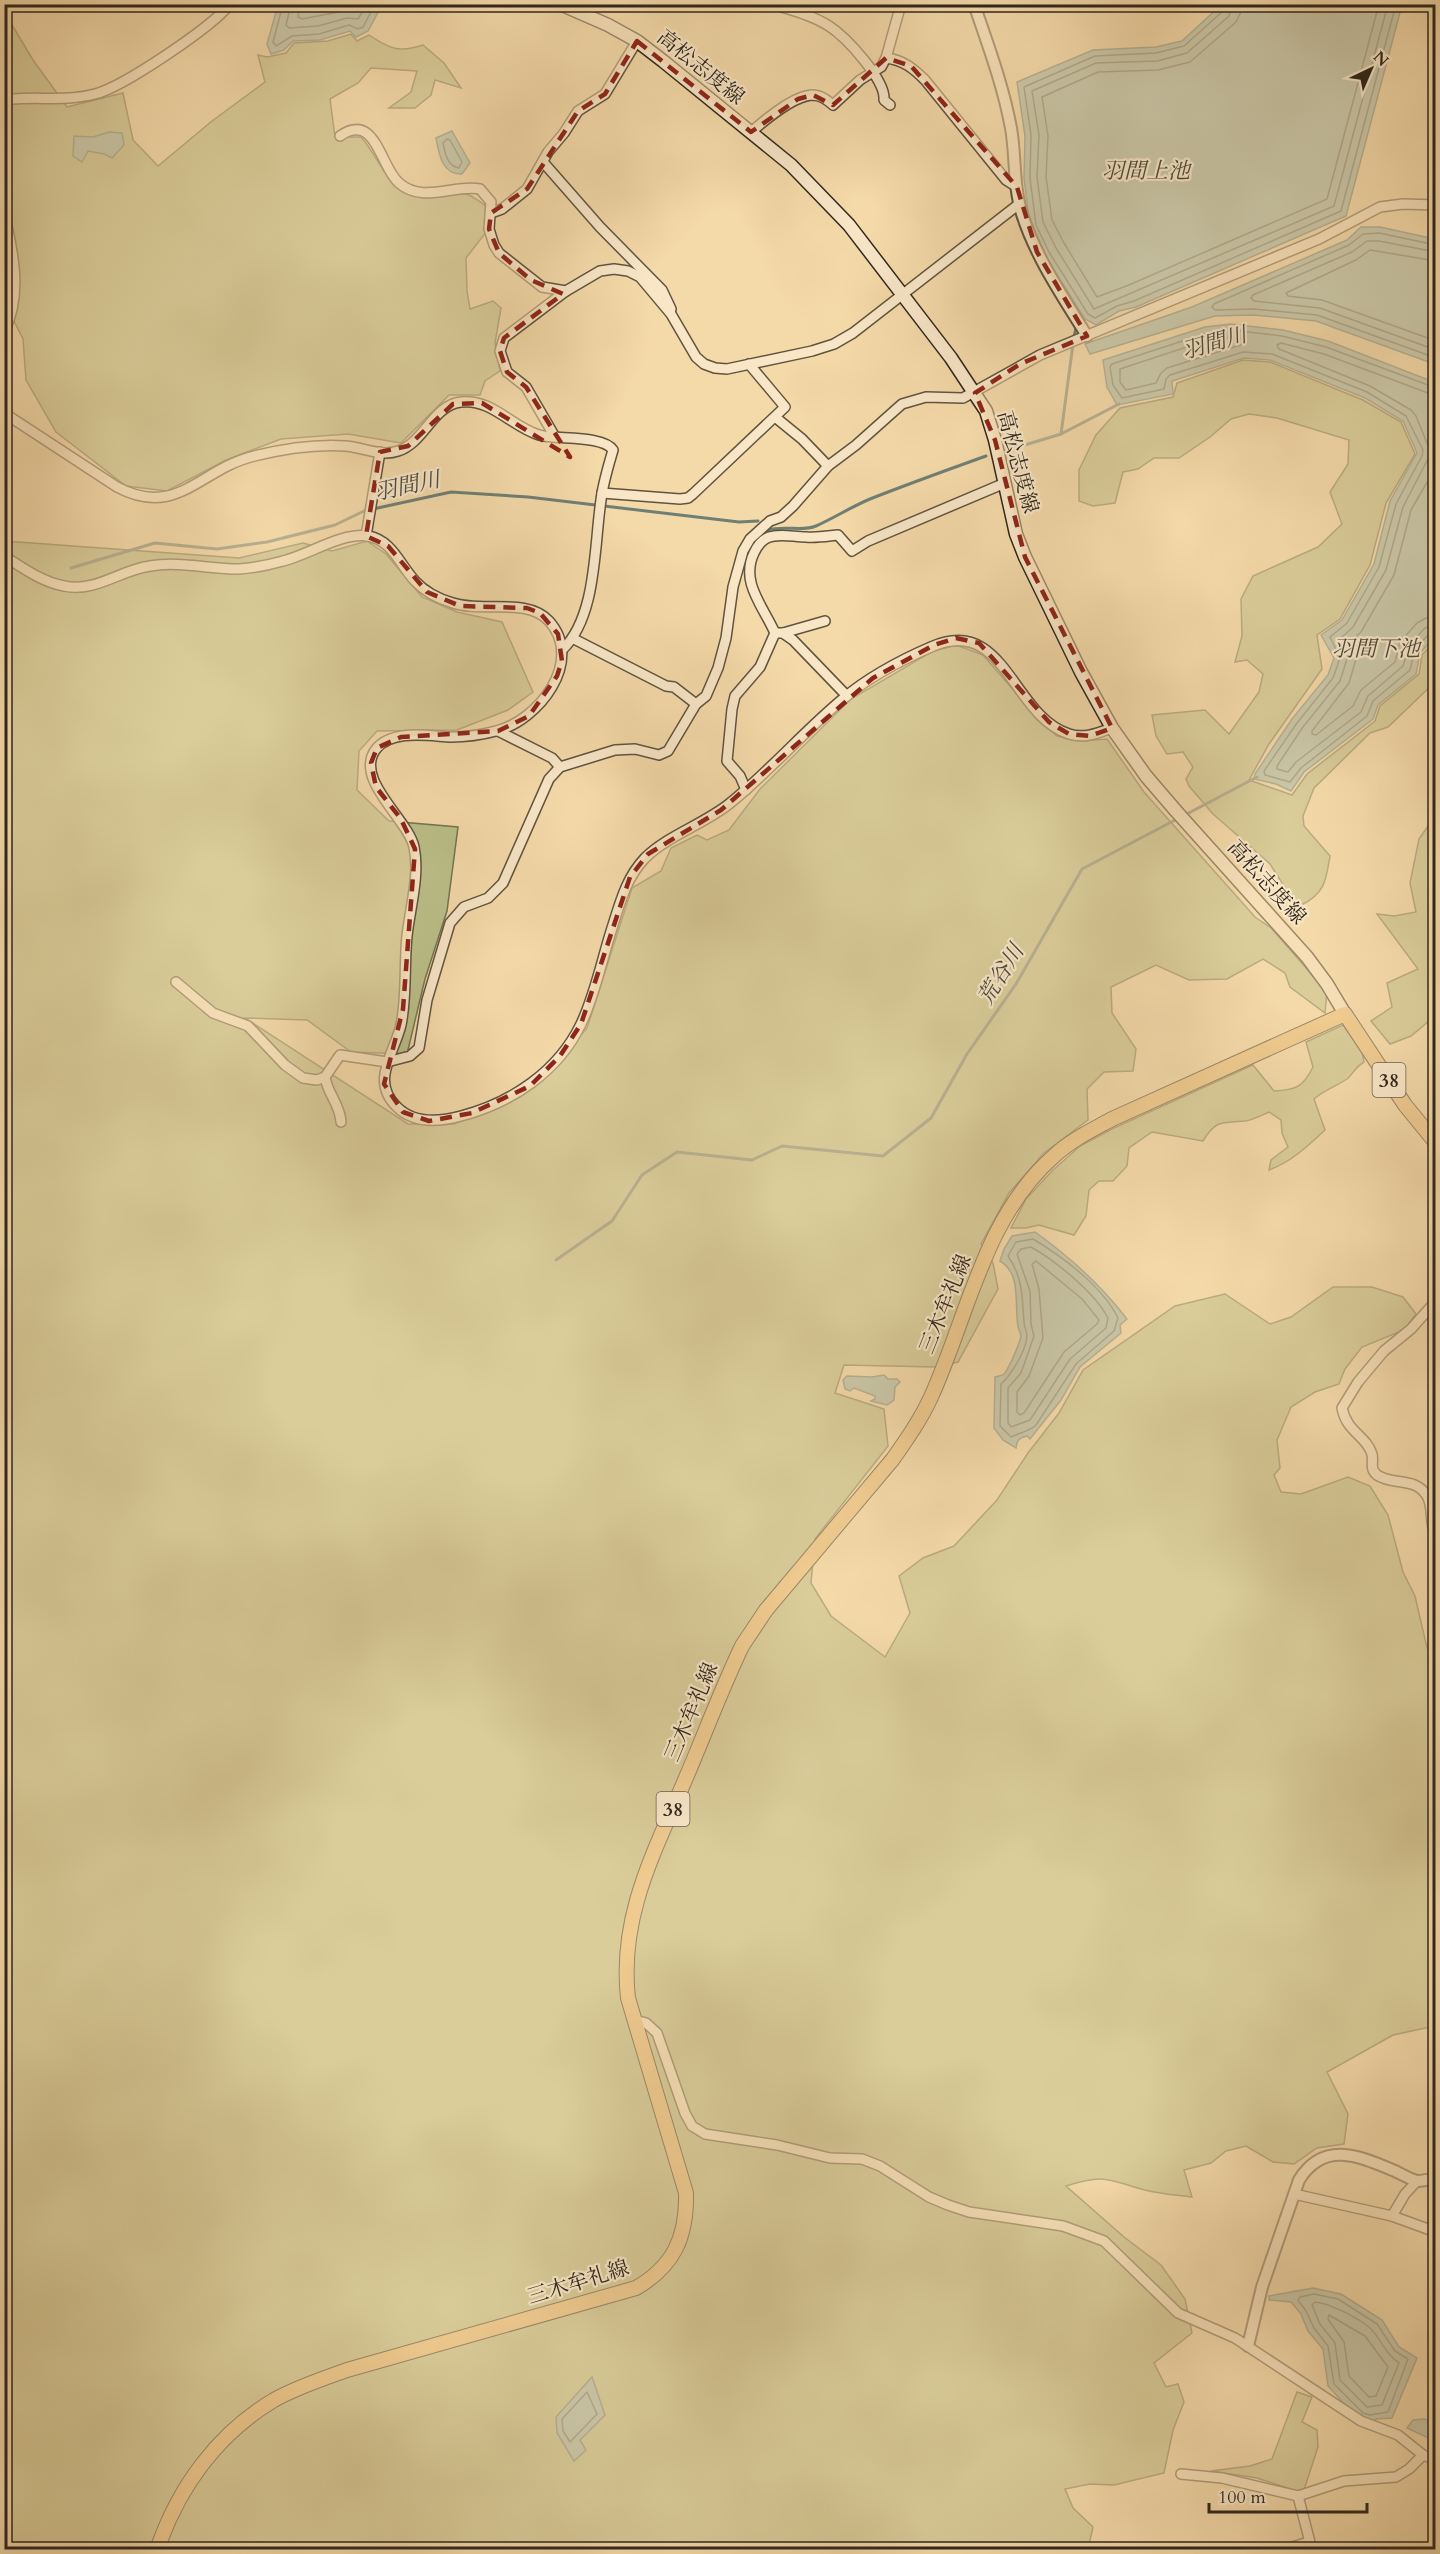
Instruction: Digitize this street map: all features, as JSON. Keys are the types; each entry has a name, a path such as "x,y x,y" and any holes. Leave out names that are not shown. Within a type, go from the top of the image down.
{"main road":[{"name":"高松志度線","path":"560,4 608,25 637,41 791,165 827,200 902,294 986,411 1025,557 1081,672 1112,728 1146,776 1307,957 1345,1014"},
{"name":"38","path":"1345,1014 1405,1105 1436,1143"},
{"name":"三木牟礼線","path":"157,2550 174,2508 202,2463 233,2430 276,2399 347,2370 636,2288 652,2279 665,2265 684,2232 687,2214 686,2193 628,1998 625,1971 631,1918 650,1864 742,1646 766,1610 912,1434 931,1397 996,1234 1011,1206 1053,1156 1076,1139 1112,1119 1345,1014"}],"street":[{"path":"4,101 78,97 111,89 207,26 230,4"},
{"path":"772,4 830,26 873,72 885,93 884,100 890,105"},
{"path":"751,132 798,99 813,95 822,97 834,105 847,91 881,67 886,58 901,4"},
{"path":"974,4 1000,80 1011,128 1019,204 1037,252 1087,336"},
{"path":"491,213 502,209 527,189 578,111 605,94 637,41"},
{"path":"886,58 905,63 925,80 1006,180 1017,187"},
{"path":"340,136 348,131 360,130 369,135 376,143 389,174 410,190 435,193 470,187 480,189 491,202 489,228 494,245 500,253 542,286 566,291"},
{"path":"543,162 600,227 662,290 684,340 704,364 727,369 812,351 834,344 853,333 1019,204"},
{"path":"176,982 213,1013 248,1026 285,1065 303,1078 316,1080 325,1077 340,1055 387,1062 410,1056 419,1048 427,1000 450,923 464,906 488,898 503,883 549,778 561,767 615,750 635,750 659,755 668,751 696,704 706,696 718,668 726,638 733,587 743,551 793,506 828,466 856,446 902,405 926,397 963,398 975,393 1020,364 1319,239 1380,207 1403,204 1436,205"},
{"path":"4,212 15,281 11,312 4,332"},
{"path":"555,437 526,387 507,372 501,351 504,338 566,291 600,271 614,269 628,271 640,277 671,314"},
{"path":"601,502 688,498 775,417 785,407 749,364"},
{"path":"4,413 117,487 132,494 153,498 173,496 229,464 254,456 324,446 346,446 380,452 397,452 408,446 443,410 462,401 482,403 524,429 539,435 601,441 613,450 601,502 588,603 574,639 562,650"},
{"path":"775,417 802,439 828,466"},
{"path":"366,536 380,452"},
{"path":"761,535 808,537 838,535 852,551 868,541 1005,483"},
{"path":"761,535 749,563 748,576 751,588 779,633 847,696"},
{"path":"4,556 44,580 62,586 78,587 95,585 138,568 156,565 241,569 264,565 291,559 353,536 366,536 378,539 388,546 416,582 428,592 460,606 484,609 527,608 540,613 558,634 562,661 557,676 529,716 514,726 498,731 455,737 427,735 401,737 386,742 377,748 373,755 371,763 376,787 409,833 415,849 416,869 406,938 404,1009 399,1033 383,1073 384,1084 394,1104 403,1112 429,1120 448,1119 472,1113 530,1086 560,1056 581,1024 630,877 648,854 722,810 847,696 873,678 934,645 956,639 979,643 1049,722 1069,734 1090,736 1112,728"},
{"path":"746,790 740,776 727,762 735,696 760,668 779,633 825,621"},
{"path":"574,639 666,686 674,687 696,704"},
{"path":"498,731 552,758 561,767"},
{"path":"325,1077 326,1084 341,1112 341,1122"},
{"path":"1436,1301 1411,1329 1383,1351 1358,1382 1342,1408 1344,1419 1372,1454 1371,1466 1375,1473 1381,1477 1408,1482 1420,1487 1428,1497 1432,1527 1436,1537"},
{"path":"635,2020 646,2023 657,2033 685,2113 692,2126 705,2134 777,2145 830,2158 862,2160 880,2166 929,2197 948,2205 969,2212 1063,2226 1104,2241 1178,2313 1248,2346 1347,2413 1361,2421 1398,2435 1423,2455 1436,2460"},
{"path":"1248,2346 1262,2287 1294,2194 1308,2166 1321,2158 1340,2154 1361,2157 1417,2181 1436,2179"},
{"path":"1392,2216 1405,2194 1417,2181"},
{"path":"1294,2194 1392,2216 1436,2232"},
{"path":"1181,2474 1222,2478 1298,2496 1344,2481 1396,2477 1409,2469 1423,2455"},
{"path":"1282,2550 1311,2546 1298,2496"}],"highlighted area":[{"path":"637,41 751,132 798,99 813,95 833,105 886,58 911,66 1017,187 1037,252 1087,336 1020,364 975,393 995,440 1025,557 1112,728 1090,736 1069,734 1049,722 979,643 956,638 934,645 873,678 721,810 648,854 630,877 581,1024 560,1056 530,1086 472,1113 429,1121 403,1112 384,1084 403,1009 415,849 401,819 376,787 371,763 377,748 401,737 498,731 529,716 557,676 562,661 558,634 540,613 527,608 460,606 427,592 388,546 366,536 380,452 408,446 453,404 482,403 570,457 526,387 507,372 500,351 504,338 563,294 531,280 499,253 489,229 491,213 527,189 578,111 605,94"}],"green space":[{"path":"5,5 7,5 6,15 33,60 67,107 123,93 133,140 158,166 212,121 265,82 258,55 267,57 286,53 294,43 328,41 351,34 357,41 369,35 383,44 401,49 423,45 444,63 461,88 435,80 431,95 415,108 389,108 411,92 417,71 371,68 358,83 330,99 335,137 361,137 392,182 404,192 419,196 465,194 489,208 487,231 466,258 467,291 470,309 493,301 501,308 495,343 500,371 485,381 480,395 449,395 401,443 348,434 281,439 226,460 167,491 126,486 56,432 26,380 23,339 8,309 5,308"},
{"path":"1243,360 1270,362 1363,400 1401,422 1415,454 1386,503 1370,565 1340,619 1317,635 1322,669 1269,744 1249,780 1292,795 1307,774 1375,721 1380,706 1419,674 1422,655 1435,641 1435,682 1388,727 1370,733 1314,788 1303,816 1304,826 1330,856 1320,891 1301,905 1291,897 1270,864 1213,814 1189,786 1186,779 1193,767 1183,752 1167,754 1156,736 1152,715 1205,710 1229,734 1259,692 1263,674 1247,660 1235,662 1242,636 1241,599 1253,576 1318,547 1342,524 1330,492 1348,464 1349,440 1277,418 1249,414 1231,419 1210,437 1179,458 1154,458 1138,469 1123,472 1115,503 1093,506 1079,501 1079,470 1096,435 1120,408 1173,397 1177,383"},
{"path":"4,541 239,558 303,543 332,551 367,541 386,554 422,597 457,612 502,622 533,692 508,710 457,730 377,731 359,751 357,790 389,821 458,827 447,911 425,979 407,1054 351,1052 307,1020 245,1018 408,1124 454,1124 500,1106 544,1079 587,1028 632,888 661,871 671,848 697,835 707,840 729,830 760,789 851,699 933,651 956,645 983,655 1036,716 1057,736 1081,741 1107,739 1144,792 1255,917 1271,928 1327,992 1325,1013 1290,987 1285,973 1263,959 1227,979 1189,980 1156,965 1111,987 1112,1013 1136,1049 1133,1071 1104,1072 1087,1089 1088,1120 1044,1153 1009,1193 981,1244 993,1263 998,1289 958,1362 935,1367 844,1365 835,1393 884,1409 888,1446 815,1539 811,1583 831,1616 885,1657 910,1613 899,1576 923,1558 954,1546 997,1500 1028,1453 1059,1413 1083,1370 1175,1306 1225,1294 1270,1324 1291,1317 1333,1287 1372,1287 1403,1297 1416,1314 1404,1330 1362,1347 1345,1369 1339,1384 1315,1392 1291,1407 1277,1440 1280,1468 1274,1475 1281,1492 1301,1494 1348,1477 1370,1486 1388,1515 1403,1572 1415,1596 1427,1648 1435,1651 1435,2026 1393,2035 1327,2072 1348,2114 1344,2144 1317,2148 1294,2164 1273,2162 1246,2146 1226,2151 1211,2163 1184,2170 1192,2197 1151,2191 1107,2179 1090,2180 1066,2186 1124,2237 1161,2265 1185,2299 1192,2333 1154,2363 1166,2387 1178,2384 1184,2402 1173,2430 1164,2473 1114,2485 1090,2484 1065,2489 1073,2508 1093,2527 1088,2549 5,2549"},
{"path":"1435,816 1435,1016 1411,1036 1390,1044 1371,1021 1392,1007 1387,983 1418,969 1377,914 1394,916 1416,912 1410,883 1419,839"},
{"path":"1343,1025 1362,1051 1364,1062 1347,1079 1314,1099 1325,1130 1285,1163 1269,1170 1271,1160 1288,1147 1282,1133 1281,1120 1269,1112 1248,1120 1225,1122 1212,1129 1203,1141 1152,1132 1129,1148 1127,1166 1113,1181 1099,1181 1089,1190 1086,1216 1074,1235 1039,1225 1011,1228 1026,1199 1080,1146 1114,1128 1253,1065 1274,1091 1288,1090 1298,1086 1306,1079 1313,1067 1306,1042"},
{"path":"1297,2392 1312,2397 1302,2422 1317,2430 1318,2447 1303,2493 1257,2478 1211,2471 1250,2466 1272,2459"}],"water":[{"path":"278,4 382,5 368,31 356,37 350,31 320,40 293,41 284,50 271,54 267,44"},
{"name":"羽間上池","path":"1221,5 1402,5 1346,216 1136,307 1119,311 1096,325 1085,319 1044,254 1030,227 1024,178 1025,136 1017,82 1093,50 1156,47 1182,41"},
{"path":"452,131 470,163 462,174 450,171 446,167 439,151 436,138"},
{"path":"109,132 122,133 124,145 112,158 88,151 82,162 73,156 74,136 93,137"},
{"path":"1361,227 1380,227 1435,239 1434,364 1316,321 1253,315 1215,316 1090,354 1085,344 1192,307 1347,240"},
{"name":"羽間下池","path":"1231,324 1283,330 1328,341 1434,382 1435,385 1435,637 1420,653 1416,674 1378,705 1373,719 1304,772 1291,791 1276,784 1254,779 1255,774 1292,719 1328,675 1334,658 1321,635 1342,620 1374,564 1390,501 1417,453 1403,421 1365,398 1270,360 1244,358 1172,381 1173,394 1117,405 1107,387 1103,360 1205,327"},
{"path":"1035,1232 1084,1272 1127,1319 1120,1325 1121,1333 1080,1367 1061,1400 1030,1439 1027,1436 1020,1439 1016,1448 1003,1440 994,1428 995,1377 1003,1375 1006,1371 1021,1335 1018,1327 1014,1281 1012,1274 1000,1261 1012,1236"},
{"path":"884,1375 888,1379 897,1379 900,1382 895,1387 894,1400 887,1405 871,1401 875,1399 875,1396 854,1388 850,1391 845,1389 843,1380 847,1376"},
{"path":"1313,2288 1341,2294 1382,2320 1399,2347 1417,2358 1392,2418 1376,2419 1373,2423 1349,2409 1328,2386 1323,2349 1308,2331 1301,2314 1291,2302 1269,2300 1269,2296"},
{"path":"592,2377 605,2415 580,2440 586,2450 574,2461 557,2433 556,2417"},
{"path":"1424,2419 1435,2423 1435,2441 1407,2428 1413,2420"}],"waterway":[{"path":"1074,337 1077,323"},
{"path":"1061,434 1073,344"},
{"name":"羽間川","path":"1005,451 1061,434 1119,404"},
{"name":"羽間川","path":"767,530 811,528 870,499 986,456"},
{"name":"羽間川","path":"71,568 155,543 217,549 267,542 335,525 364,511 451,492 528,497 739,522 758,521"},
{"name":"荒谷川","path":"1183,816 1257,777"},
{"name":"荒谷川","path":"556,1260 612,1221 642,1175 677,1152 752,1160 782,1146 883,1156 931,1118 967,1054 1016,984 1082,869 1177,819"}]}
